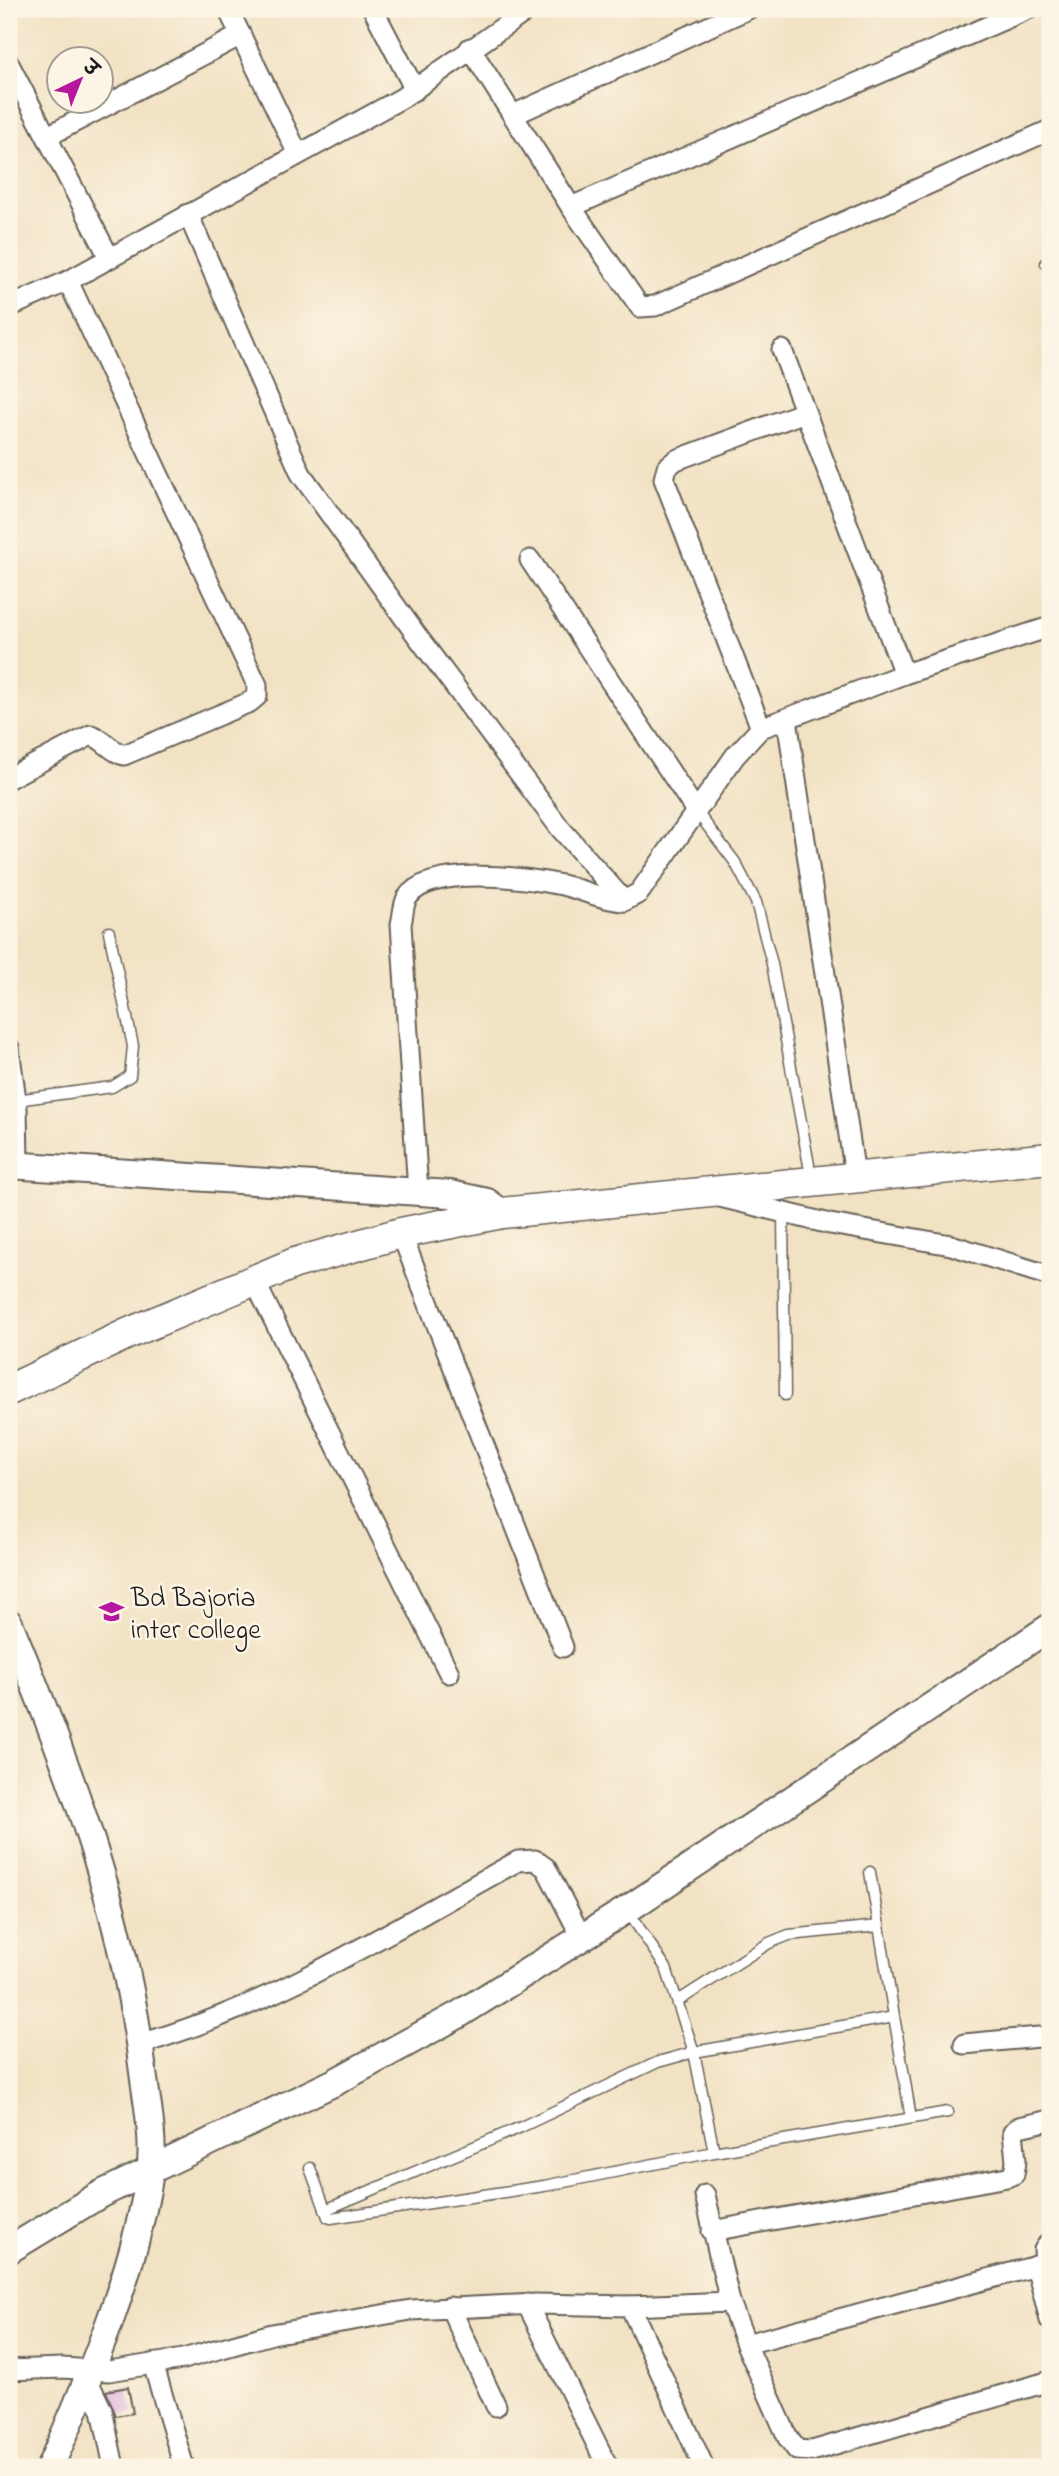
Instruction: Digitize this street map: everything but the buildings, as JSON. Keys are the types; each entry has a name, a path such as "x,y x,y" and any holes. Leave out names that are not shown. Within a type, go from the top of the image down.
{"main road":[{"path":"9,1370 130,1315 290,1251 364,1228 661,1179 1050,1145"},
{"path":"9,1390 127,1334 295,1263 494,1207 695,1192 1050,1158"}],"street":[{"path":"228,9 298,154"},
{"path":"373,9 415,90"},
{"path":"9,307 68,281 415,90 470,48 529,9"},
{"path":"513,115 748,9"},
{"path":"571,207 1028,9"},
{"path":"48,136 241,35"},
{"path":"470,48 571,207 631,298 640,307 655,306 1050,130"},
{"path":"9,64 109,257"},
{"path":"188,214 302,474 415,634 560,828 624,901"},
{"path":"9,778 91,735 99,737 116,753 124,755 250,702 257,696 257,685 68,281"},
{"path":"782,350 904,674"},
{"path":"761,728 664,479 667,467 676,460 805,412"},
{"path":"530,560 696,811"},
{"path":"418,1192 401,924 407,899 421,885 445,877 481,877 560,885 624,901 639,893 747,741 761,728 904,674 1050,627"},
{"path":"787,719 853,1162"},
{"path":"9,1048 16,1100 14,1165 418,1192 494,1207"},
{"path":"695,1192 830,1224 951,1245 1050,1276"},
{"path":"401,1233 563,1647"},
{"path":"254,1280 449,1673"},
{"path":"9,1623 65,1759 97,1858 123,1954 140,2044 151,2169 136,2238 89,2377 50,2467"},
{"path":"9,2250 56,2219 151,2169 335,2082 458,2015 627,1910 1050,1628"},
{"path":"140,2044 198,2028 253,2005 355,1953 518,1861 535,1860 546,1868 582,1938"},
{"path":"964,2044 1050,2036"},
{"path":"712,2231 1007,2177 1014,2174 1016,2167 1013,2132 1019,2127 1050,2120"},
{"path":"705,2194 730,2302 788,2438 797,2449 811,2451 1050,2381"},
{"path":"746,2344 1036,2266 1045,2262 1045,2250 1050,2241"},
{"path":"1036,2266 1050,2320"},
{"path":"9,2370 62,2368 89,2377 272,2334 411,2310 527,2304 630,2306 730,2302"},
{"path":"527,2304 608,2467"},
{"path":"630,2306 704,2467"},
{"path":"450,2307 496,2406"},
{"path":"153,2364 184,2467"},
{"path":"89,2377 102,2410 114,2467"}],"lane":[{"path":"696,811 735,862 756,902 779,1002 808,1165"},
{"path":"16,1100 112,1087 130,1076 133,1046 109,932"},
{"path":"783,1213 785,1395"},
{"path":"870,1872 911,2118"},
{"path":"627,1910 666,1968 678,2001 694,2052 714,2152"},
{"path":"678,2001 769,1943 789,1935 879,1926"},
{"path":"325,2210 521,2127 658,2062 694,2052 894,2017"},
{"path":"310,2168 329,2218 344,2217 544,2186 714,2152 948,2112"}],"place":[{"name":"Bd Bajoria inter college","path":"111,1612"}]}
